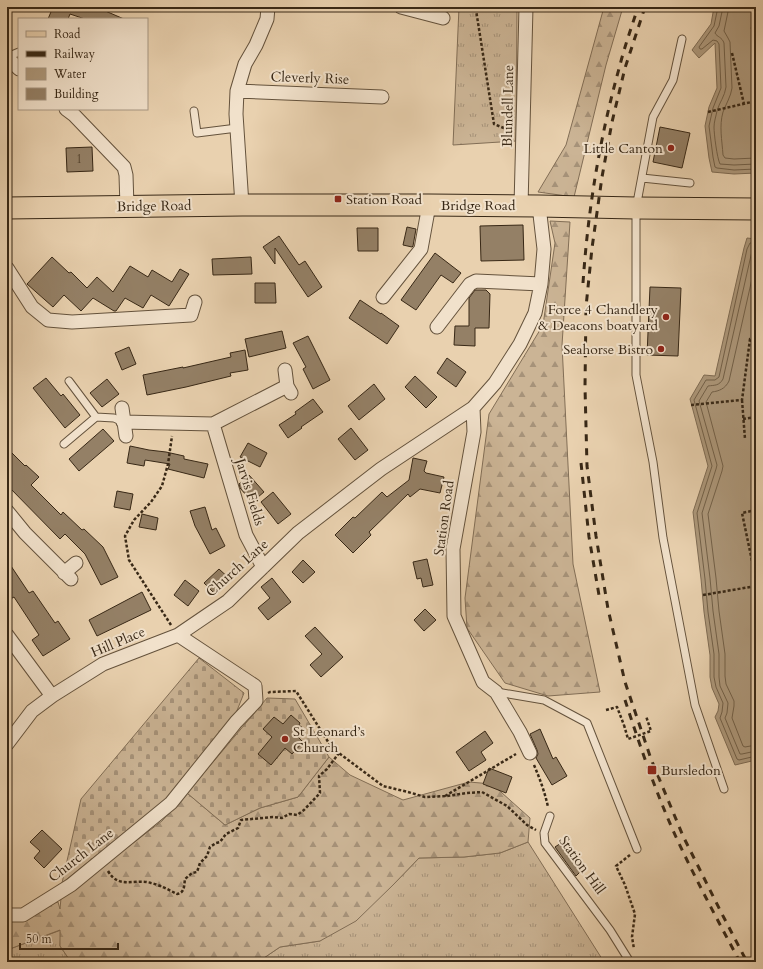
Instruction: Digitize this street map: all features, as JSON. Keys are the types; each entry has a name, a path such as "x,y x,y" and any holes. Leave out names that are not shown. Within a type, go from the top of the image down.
{"main road":[{"name":"Bridge Road","path":"7,208 429,205 756,209"}],"street":[{"path":"242,206 237,128 237,91 244,64 256,45 267,19 268,7"},
{"path":"401,7 443,18"},
{"name":"Blundell Lane","path":"526,7 523,137 530,206"},
{"path":"7,57 18,68"},
{"name":"Cleverly Rise","path":"237,91 382,97"},
{"path":"67,110 124,167 126,175 127,207"},
{"path":"381,297 421,249 429,205"},
{"name":"Church Lane","path":"178,635 228,601 298,533 381,469 473,408 495,383 520,344 535,313 541,284 544,249 530,206"},
{"path":"8,274 32,307 48,320 74,327 191,315 195,302"},
{"path":"437,327 470,284 476,281 541,284"},
{"path":"123,422 213,424 289,389 285,370"},
{"path":"122,408 126,436"},
{"name":"Station Road","path":"473,408 474,432 453,549 454,616 483,682 496,692"},
{"name":"Jarvis Fields","path":"213,424 246,535 263,566"},
{"path":"7,512 25,533 68,576 76,563"},
{"path":"7,635 52,696"},
{"path":"178,635 255,686 256,701"},
{"name":"Hill Place","path":"7,744 32,711 52,696 103,664 178,635"},
{"path":"496,692 520,732 528,750"},
{"name":"Church Lane","path":"7,915 23,915 71,885 171,803 236,722 256,701"}],"lane":[{"path":"682,40 673,80 653,117 636,208 636,375 653,462 663,538 695,705 724,789"},
{"path":"7,57 18,52"},
{"path":"194,111 197,133 237,128"},
{"path":"642,178 690,183"},
{"path":"69,381 96,417"},
{"path":"64,444 96,417 114,418 123,422"},
{"path":"496,692 544,700 587,723 637,849"},
{"name":"Station Hill","path":"550,816 544,833 545,843 610,930 630,962"}],"path":[{"path":"473,7 476,10 494,124 523,137"},
{"path":"476,10 482,7"},
{"path":"751,29 756,27"},
{"path":"732,53 744,104"},
{"path":"708,112 756,101"},
{"path":"745,439 742,400 750,339 756,338"},
{"path":"691,405 742,400"},
{"path":"743,418 756,418"},
{"path":"174,423 168,464 162,486 152,502 134,520 126,536 129,560 178,635"},
{"path":"756,510 742,513 756,580"},
{"path":"703,595 756,586"},
{"path":"256,701 270,692 296,691 332,748 383,786 425,797 482,792 507,806 526,825 544,833"},
{"path":"606,710 617,707 628,739 651,731 646,716"},
{"path":"445,796 528,750 547,800 550,816"},
{"path":"102,860 112,877 123,882 131,883 141,881 152,883 180,894 183,891 186,879 192,873 197,872 200,863 207,856 210,847 220,842 226,834 238,828 241,820 272,817 282,818 290,814 297,815 304,810 320,793 319,776 327,769 339,753"},
{"path":"635,952 632,938 635,914 625,885 616,866 637,849"}],"green space":[{"path":"459,7 517,7 516,141 453,145"},
{"path":"604,7 623,7 606,65 574,197 538,192 566,145"},
{"path":"550,221 570,222 562,345 573,564 600,692 548,696 505,683 467,628 465,598 489,414 543,325 555,243"},
{"path":"199,658 244,693 236,713 169,797 62,883 81,799"},
{"path":"267,698 295,699 329,757 298,797 260,808 225,825 187,793"},
{"path":"329,757 350,775 403,800 469,782 492,784 530,818 528,842 500,853 464,857 419,858 356,921 320,941 280,947 258,962 71,962 60,946 60,930 7,950 7,912 58,902 60,909 61,898 162,821 187,793 225,825 260,808 298,797"},
{"path":"528,842 604,962 258,962 280,947 320,941 393,885 419,858 464,857 500,853"},
{"path":"61,930 60,946 71,962 7,962 7,950"}],"water":[{"path":"714,7 756,7 756,173 734,174 712,172 705,126 709,107 717,88 715,43 699,58 692,50 711,24"},
{"path":"747,238 756,239 756,760 735,765 715,717 719,704 712,688 710,677 710,655 693,512 708,466 690,399 704,375 715,376"}],"building":[{"path":"53,7 96,7 122,18 82,18 70,14 68,18 48,18"},
{"name":"Little Canton","path":"660,127 690,133 682,168 653,162"},
{"path":"92,147 93,171 67,172 66,148"},
{"path":"523,225 524,260 481,261 480,226"},
{"path":"407,227 416,229 412,247 403,245"},
{"path":"357,228 378,228 378,251 358,251"},
{"path":"279,236 299,265 305,261 322,287 308,297 275,248 275,264 263,247"},
{"path":"435,253 461,273 453,283 441,275 416,310 401,300"},
{"path":"52,257 69,273 71,272 87,288 97,277 113,292 130,266 148,277 152,270 172,282 180,269 189,274 169,306 151,295 143,308 125,298 116,311 114,311 93,298 81,311 64,295 53,307 27,284"},
{"path":"251,257 252,274 213,275 212,259"},
{"path":"255,283 275,283 276,303 255,303"},
{"path":"650,287 681,288 678,356 647,355"},
{"path":"475,290 486,290 490,294 489,328 475,328 475,346 454,345 455,326 469,326 469,298"},
{"path":"360,300 399,326 387,344 349,318"},
{"path":"282,331 286,348 249,357 245,339"},
{"path":"308,336 330,380 313,389 303,369 306,367 293,343"},
{"path":"129,347 136,364 122,370 115,353"},
{"path":"245,350 248,370 230,373 231,376 147,395 143,375 231,357 230,353"},
{"path":"447,358 466,372 456,387 437,373"},
{"path":"415,376 437,397 426,408 405,387"},
{"path":"46,378 61,396 63,394 80,415 65,428 33,388"},
{"path":"107,379 119,394 102,407 90,393"},
{"path":"374,384 385,399 359,420 348,406"},
{"path":"313,399 323,412 288,438 279,425 296,414 295,412"},
{"path":"351,428 368,450 355,460 338,439"},
{"path":"103,429 114,441 79,471 69,459"},
{"path":"248,443 267,453 260,467 240,457"},
{"path":"130,446 184,456 184,459 208,464 204,478 168,469 170,464 145,460 144,466 127,463"},
{"path":"7,448 25,466 26,465 39,477 31,485 61,515 63,512 103,547 118,577 101,585 85,554 65,534 60,539 7,485"},
{"path":"413,458 427,461 424,471 426,473 444,477 440,493 420,489 410,497 408,494 369,532 371,535 353,553 335,535 382,492 387,497 409,480"},
{"path":"249,475 264,492 252,502 240,488 239,484"},
{"path":"117,491 133,494 130,510 114,507"},
{"path":"273,492 291,514 278,524 261,502"},
{"path":"205,507 212,530 216,528 225,546 210,554 195,526 190,511"},
{"path":"142,514 158,518 156,530 139,527"},
{"path":"427,559 433,585 423,587 421,578 417,579 413,562"},
{"path":"7,560 29,593 33,591 55,623 58,621 70,639 43,656 32,640 39,635 14,597 7,601"},
{"path":"303,560 315,572 303,583 292,572"},
{"path":"219,569 231,580 216,595 204,583"},
{"path":"272,578 291,602 268,620 258,608 270,598 261,587"},
{"path":"185,580 199,591 188,606 174,595"},
{"path":"142,592 151,610 97,636 89,620"},
{"path":"425,609 436,620 424,631 414,620"},
{"path":"315,627 343,657 321,677 310,665 322,654 305,636"},
{"name":"St Leonard’s Church","path":"291,715 304,729 298,737 303,742 292,754 285,748 271,765 258,754 272,737 263,729 274,717 283,724"},
{"path":"540,729 553,759 556,757 567,776 552,785 536,758 538,754 537,750 530,734"},
{"path":"485,731 493,743 481,752 486,760 469,771 456,752"},
{"path":"489,768 512,777 506,793 483,784"},
{"path":"42,830 62,849 44,868 34,858 40,851 30,842"},
{"path":"561,843 582,870 576,876 555,847"}],"railway":[{"path":"583,283 588,228 606,119 622,58 638,7"},
{"path":"645,7 625,68 612,122 602,177 592,248 586,307 585,387 587,466 596,536 608,609 625,682 651,759 683,836 747,962"},
{"path":"581,463 589,537 600,601"},
{"path":"625,700 636,735 669,820 699,885 740,962"}],"place":[{"name":"Little Canton","path":"671,148"},
{"name":"Station Road","path":"338,199"},
{"name":"Force 4 Chandlery & Deacons boatyard","path":"666,317"},
{"name":"Seahorse Bistro","path":"661,349"},
{"name":"St Leonard’s Church","path":"285,739"},
{"name":"Bursledon","path":"652,770"}]}
